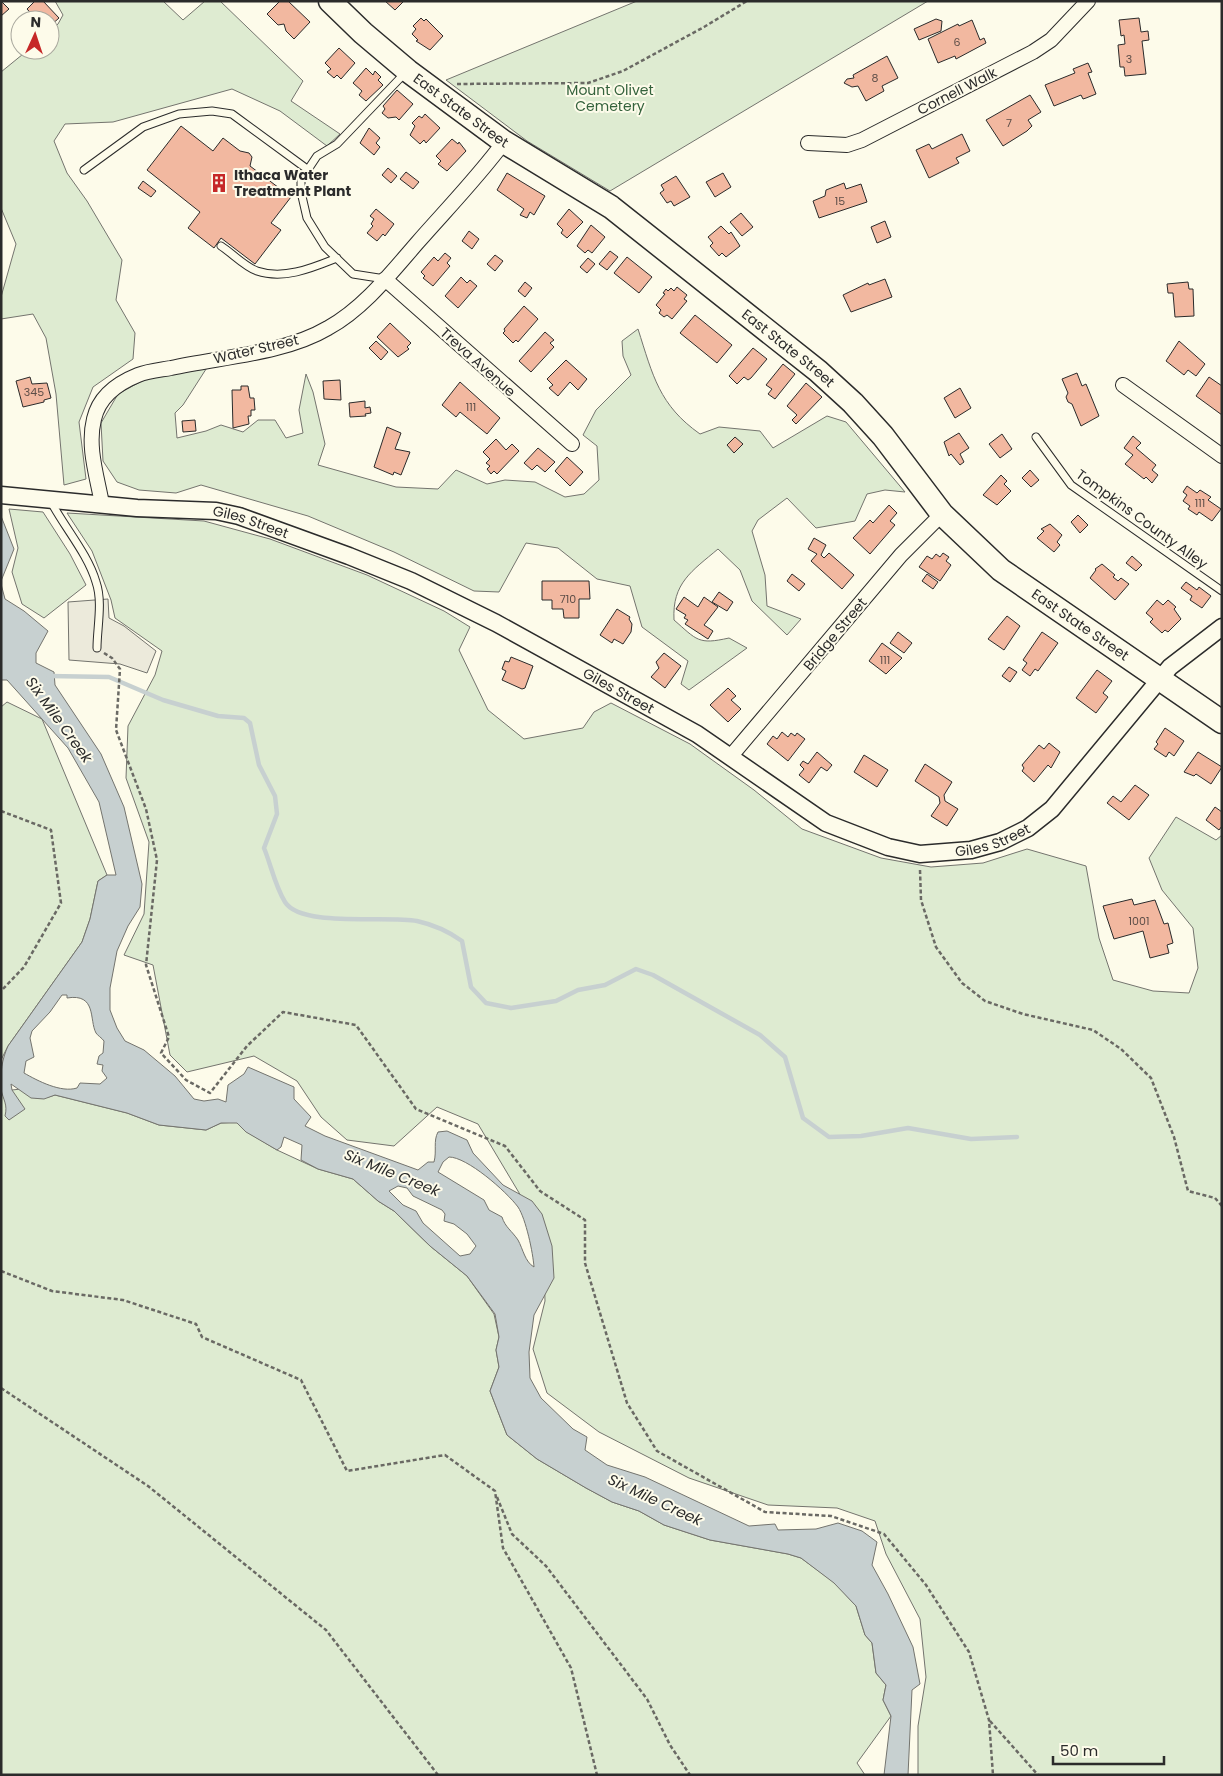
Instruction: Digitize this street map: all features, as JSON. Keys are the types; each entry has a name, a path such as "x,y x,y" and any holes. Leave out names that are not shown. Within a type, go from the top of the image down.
{"highway":[{"name":"East State Street","path":"330,1 363,33 408,71 504,142 611,207 818,370 853,403 883,436 942,514 1001,570 1222,722"}],"street":[{"name":"Cornell Walk","path":"808,143 847,145 862,140 1033,52 1058,34 1088,1"},
{"name":"Water Street","path":"102,504 93,460 91,432 99,406 114,388 139,375 269,349 326,330 365,300 385,279 480,173 504,142"},
{"name":"Treva Avenue","path":"385,279 572,444"},
{"path":"1123,384 1222,456"},
{"name":"Giles Street","path":"1,495 216,511 240,516 358,560 411,581 496,623 698,734 798,806 826,823 888,847 920,854 971,850 1000,842 1028,828 1052,809 1170,667 1222,627"},
{"name":"Bridge Street","path":"731,756 901,555 942,514"}],"lane":[{"path":"385,279 353,274 326,247 307,218 301,192 301,180 318,156 336,144 408,71"},
{"path":"84,170 143,127 179,114 212,111 232,114 307,169"},
{"path":"221,246 256,271 273,274 306,271 337,258"},
{"name":"Tompkins County Alley","path":"1036,437 1070,485 1222,591"},
{"path":"50,500 62,524 90,566 97,584 97,648"}],"path":[{"path":"436,92 458,84 588,83 623,70 704,27 747,1"},
{"path":"97,648 112,658 120,669 121,678 116,730 146,809 157,860 146,965 169,1037 161,1053 186,1080 210,1093 247,1046 283,1012 356,1025 416,1109 505,1146 540,1191 585,1220 585,1262 627,1403 657,1451 765,1512 831,1516 884,1534 926,1585 968,1652 989,1720 993,1775"},
{"path":"1,811 52,830 61,903 24,967 1,991"},
{"path":"920,854 921,900 936,947 962,983 985,1001 1023,1014 1093,1030 1121,1049 1151,1078 1174,1136 1188,1191 1215,1198 1222,1206"},
{"path":"1,1271 52,1291 124,1300 196,1324 202,1337 301,1380 347,1471 445,1455 495,1491 512,1534 546,1566 648,1699 670,1745 690,1775"},
{"path":"1,1388 148,1486 326,1630 438,1775"},
{"path":"495,1491 503,1548 571,1668 597,1775"},
{"path":"989,1720 1038,1775"}],"green space":[{"path":"55,1 163,1 183,20 205,1 220,1 303,81 291,101 340,134 327,146 280,111 232,89 113,122 65,124 54,141 67,173 87,201 122,260 116,300 135,333 133,359 93,387 79,422 86,479 64,485 56,394 46,338 33,314 1,319 1,297 16,244 1,208 1,72 16,60 60,60 60,20 63,15"},
{"name":"Mount Olivet Cemetery","path":"637,1 928,1 610,191 527,141 446,80"},
{"path":"638,329 653,375 666,400 686,423 700,434 719,427 760,431 773,448 827,416 846,422 905,492 885,490 867,494 855,521 816,528 787,498 758,520 752,531 765,575 767,606 801,619 787,635 752,601 740,570 718,549 692,571 676,596 674,620 698,639 711,641 729,638 747,648 689,690 681,684 688,661 642,627 630,586 597,579 558,548 526,543 499,592 474,591 394,552 308,516 201,485 176,493 139,490 117,482 103,461 101,423 118,394 149,377 208,366 183,405 175,413 177,438 206,431 221,425 243,432 258,420 275,420 286,438 303,433 299,410 306,374 313,392 325,444 318,465 396,487 438,489 456,470 487,484 505,480 535,482 565,497 584,494 599,480 597,446 583,435 596,410 631,375 623,356 622,341"},
{"path":"9,509 43,512 70,554 86,585 44,618 22,604 12,572 18,548"},
{"path":"67,513 204,521 270,539 367,575 444,611 470,627 459,650 488,710 524,739 583,728 594,712 611,703 690,744 754,790 802,829 881,858 931,867 983,863 1027,849 1086,866 1099,938 1113,980 1153,991 1189,993 1198,968 1193,928 1162,890 1149,858 1176,817 1216,840 1222,835 1222,1775 918,1775 918,1726 926,1677 920,1619 886,1554 875,1521 837,1508 768,1505 689,1478 599,1432 547,1393 533,1349 545,1301 543,1233 478,1124 437,1107 394,1146 347,1140 321,1117 297,1081 254,1056 187,1072 170,1055 153,965 124,955 144,914 149,842 126,778 128,726 155,675 162,651 115,618 111,600 92,551"},
{"path":"7,702 42,719 107,875 98,881 90,919 82,942 8,1046 1,1060 1,707"},
{"path":"21,1089 33,1097 45,1098 55,1095 127,1113 159,1125 206,1130 221,1123 237,1122 247,1132 277,1150 318,1169 353,1179 378,1201 394,1211 430,1246 467,1276 494,1314 499,1337 496,1350 499,1367 490,1391 507,1435 537,1459 586,1488 612,1502 639,1511 664,1525 710,1540 801,1558 835,1583 856,1606 865,1635 872,1643 876,1673 886,1685 883,1700 891,1716 857,1763 865,1775 1,1775 1,1091 8,1106 9,1120 12,1090"}],"shaded area":[{"path":"108,599 109,618 124,626 156,651 147,673 120,664 69,660 68,602"}],"water":[{"path":"1,516 14,549 1,581"},
{"name":"Six Mile Creek","path":"1,584 5,599 24,611 48,631 36,653 36,663 54,672 55,685 101,754 124,807 142,884 140,907 128,926 117,951 110,988 110,1010 117,1028 125,1041 144,1050 175,1076 194,1099 204,1101 218,1099 226,1102 228,1085 244,1074 248,1067 294,1087 294,1099 311,1117 305,1126 325,1136 418,1170 428,1162 434,1162 438,1132 447,1131 467,1140 473,1153 503,1185 532,1201 542,1214 552,1246 554,1278 534,1315 529,1352 530,1378 541,1398 573,1429 587,1437 585,1450 607,1465 645,1477 749,1526 775,1524 778,1530 816,1529 838,1523 862,1531 877,1542 872,1565 913,1647 920,1684 912,1690 908,1775 884,1775 891,1716 883,1700 886,1685 876,1673 872,1643 865,1635 856,1606 834,1583 801,1558 710,1540 664,1525 639,1511 612,1502 586,1488 537,1459 507,1435 490,1391 499,1367 496,1350 499,1337 495,1314 467,1276 430,1246 394,1211 378,1201 353,1179 318,1169 301,1160 302,1145 284,1137 281,1147 277,1150 246,1132 237,1123 221,1123 206,1130 159,1125 127,1113 55,1095 44,1099 31,1098 11,1084 12,1090 25,1109 9,1120 5,1116 6,1105 1,1089 1,1077 3,1061 8,1046 82,942 90,919 98,881 107,875 116,875 99,802 68,748 7,680 1,680","holes":["62,995 67,995 67,998 77,998 88,1003 96,1033 104,1041 103,1053 99,1056 97,1064 103,1065 102,1071 107,1078 100,1084 80,1083 77,1088 57,1088 24,1073 26,1061 34,1057 30,1038 32,1031 50,1012","449,1157 457,1158 486,1176 512,1200 524,1219 531,1245 534,1267 528,1262 518,1240 502,1217 489,1210 484,1200 438,1172 443,1162","398,1186 407,1188 413,1196 442,1210 445,1214 444,1221 454,1224 467,1234 476,1246 470,1254 460,1256 423,1223 416,1211 403,1205 389,1191"]}],"building":[{"path":"1,1 9,9 1,16"},
{"path":"35,1 43,1 51,10 28,10"},
{"path":"280,1 288,1 310,22 294,39 286,31 284,24 278,25 267,14"},
{"path":"385,1 404,1 395,10"},
{"path":"421,18 424,21 426,19 443,36 430,50 416,41 418,40 412,34 416,29 413,26"},
{"path":"1139,18 1141,32 1148,31 1149,40 1142,41 1146,74 1125,76 1124,67 1120,67 1118,45 1125,44 1124,35 1121,36 1119,20"},
{"path":"936,19 942,21 941,31 919,40 914,29"},
{"path":"972,20 980,40 984,38 986,43 956,59 955,56 938,63 928,39 958,24 959,26"},
{"path":"339,48 355,63 341,79 337,75 334,78 327,72 331,69 325,63"},
{"path":"887,56 898,78 882,86 884,91 866,101 858,86 852,87 844,83 847,79 854,78 853,75"},
{"path":"1088,63 1092,72 1088,73 1096,94 1083,99 1081,95 1054,106 1045,85 1075,73 1073,69"},
{"path":"366,68 373,75 375,71 381,77 378,80 383,85 366,101 359,95 362,91 353,83"},
{"path":"397,90 413,104 399,120 396,117 388,118 382,113 385,109 383,106"},
{"path":"1030,95 1041,112 1028,120 1032,126 1027,131 1003,146 986,120"},
{"path":"425,114 440,128 426,143 424,140 420,144 410,135 415,126 412,123 419,116 422,118"},
{"name":"Ithaca Water Treatment Plant","path":"181,126 213,151 223,138 240,151 249,153 252,157 250,166 291,197 271,223 281,230 255,264 221,238 214,248 188,228 200,212 147,170"},
{"path":"369,128 380,138 376,143 380,147 374,155 360,143"},
{"path":"962,134 970,151 956,158 959,163 929,178 916,150 929,144 932,149"},
{"path":"452,139 458,144 459,142 466,151 447,171 438,164 441,161 436,156"},
{"path":"388,168 397,176 391,183 382,175"},
{"path":"406,172 419,182 413,189 400,179"},
{"path":"507,173 545,196 534,215 530,212 527,218 520,215 524,209 497,190"},
{"path":"723,173 731,187 715,197 706,182"},
{"path":"676,176 690,197 674,206 671,201 667,203 660,193 664,190 661,185"},
{"path":"143,181 156,191 151,197 138,188"},
{"path":"844,183 846,189 861,184 867,202 819,218 813,201 825,196 826,190"},
{"path":"376,209 394,224 385,236 383,234 377,241 367,233 373,226 371,224 374,219 370,216"},
{"path":"569,209 583,222 567,238 561,233 563,230 557,224"},
{"path":"741,213 753,227 742,236 730,222"},
{"path":"885,221 891,237 877,243 871,227"},
{"path":"591,225 605,237 592,253 588,250 585,253 577,246"},
{"path":"721,226 729,234 731,232 740,246 726,257 722,253 719,256 710,246 713,243 708,237"},
{"path":"469,231 479,239 472,249 462,241"},
{"path":"610,251 618,257 607,270 599,264"},
{"path":"445,253 451,258 447,263 450,266 433,286 423,278 425,276 421,272 434,257 438,261"},
{"path":"495,255 503,261 495,271 487,264"},
{"path":"627,257 652,277 639,293 614,273"},
{"path":"588,258 595,264 587,273 580,267"},
{"path":"461,277 467,283 470,280 477,286 458,308 445,296"},
{"path":"885,279 892,297 851,312 843,295 868,283 869,285"},
{"path":"525,282 532,288 525,297 518,291"},
{"path":"1188,282 1189,289 1193,289 1194,316 1175,317 1173,293 1168,293 1167,284"},
{"path":"677,287 687,295 684,299 687,301 672,319 667,315 664,317 659,313 661,310 656,305 665,294 663,293 666,289 668,291 671,288 674,291"},
{"path":"524,306 538,319 518,342 516,340 513,343 503,333 504,329"},
{"path":"695,315 732,345 717,363 680,333"},
{"path":"390,323 411,343 407,347 409,349 398,357 377,337"},
{"path":"545,332 554,340 550,343 554,347 531,372 519,361"},
{"path":"376,341 388,352 381,360 369,348"},
{"path":"1179,341 1205,364 1196,376 1188,370 1184,375 1166,361"},
{"path":"753,348 767,359 751,378 748,380 744,377 737,384 729,376"},
{"path":"566,360 587,379 578,390 570,382 558,396 549,388 553,385 547,379"},
{"path":"783,364 795,374 775,399 768,394 772,389 766,385"},
{"path":"1077,373 1082,386 1086,384 1099,416 1081,426 1072,404 1068,402 1066,397 1068,393 1062,379"},
{"path":"30,377 32,384 47,383 51,398 44,400 44,402 23,407 16,381"},
{"path":"1209,377 1222,386 1222,415 1196,396"},
{"path":"340,380 341,400 324,399 323,381"},
{"path":"460,382 500,418 487,434 460,412 456,417 442,405"},
{"path":"806,383 822,397 796,424 792,420 797,415 787,406"},
{"path":"241,386 248,386 250,398 254,398 255,410 251,410 251,416 248,416 249,424 233,428 232,390 241,390"},
{"path":"960,388 971,408 955,418 944,398"},
{"path":"365,401 365,408 370,407 371,413 365,414 366,416 350,417 349,403"},
{"path":"195,420 196,431 183,432 182,421"},
{"path":"387,427 401,433 395,449 410,452 401,475 394,472 393,475 374,467"},
{"path":"959,433 969,448 960,454 964,462 960,465 951,454 949,456 944,442"},
{"path":"1002,434 1012,449 1000,458 989,444"},
{"path":"1133,436 1141,443 1136,448 1156,465 1152,470 1158,475 1152,483 1125,464 1133,455 1124,448"},
{"path":"735,437 743,444 734,453 727,445"},
{"path":"496,439 506,450 512,444 519,451 497,474 494,471 491,474 487,469 490,466 486,463 490,459 483,452"},
{"path":"538,448 555,462 545,472 537,465 532,470 524,463"},
{"path":"567,457 583,472 570,486 555,471"},
{"path":"1030,470 1039,480 1031,487 1022,478"},
{"path":"1001,475 1007,481 1004,484 1011,491 997,505 983,495"},
{"path":"1187,486 1197,493 1200,490 1211,497 1208,500 1221,509 1212,521 1199,512 1197,515 1188,509 1190,506 1183,501 1187,495 1183,492"},
{"path":"889,505 897,513 890,521 895,525 870,554 853,538 870,520 873,523"},
{"path":"1078,515 1088,525 1080,533 1071,522"},
{"path":"1050,524 1062,535 1057,542 1060,545 1054,552 1037,538 1044,531 1041,529"},
{"path":"814,538 826,545 821,555 824,558 829,553 854,575 842,589 811,561 817,554 808,549"},
{"path":"943,553 949,557 946,561 951,565 940,581 919,567 927,556 932,559 936,554 940,557"},
{"path":"1132,556 1142,565 1136,571 1126,563"},
{"path":"1102,564 1115,575 1113,577 1118,581 1121,578 1129,584 1115,600 1090,578 1095,569"},
{"path":"792,574 805,584 799,591 787,581"},
{"path":"927,574 938,582 933,589 922,581"},
{"path":"542,581 589,581 590,599 579,599 579,618 564,618 563,609 552,609 552,600 542,600"},
{"path":"1186,582 1197,590 1199,587 1211,596 1202,608 1190,600 1192,596 1181,588"},
{"path":"719,592 733,602 727,611 712,602"},
{"path":"684,597 698,607 704,597 718,607 704,625 713,631 708,639 685,624 688,620 684,618 686,615 676,609"},
{"path":"1157,600 1163,605 1168,600 1176,607 1174,609 1181,619 1168,632 1165,630 1162,633 1150,622 1153,619 1146,613"},
{"path":"617,609 630,617 629,619 632,624 631,632 623,644 614,639 612,643 600,635"},
{"path":"1007,616 1020,626 1004,650 988,639"},
{"path":"898,632 912,643 904,653 890,643"},
{"path":"1042,632 1058,643 1038,671 1035,669 1030,676 1022,670 1027,663 1023,660"},
{"path":"882,643 902,658 886,674 869,661"},
{"path":"664,653 681,666 665,688 651,677 659,668 656,662"},
{"path":"511,657 533,666 525,688 522,689 502,680 506,671 502,669 505,661 509,662"},
{"path":"1009,667 1017,672 1010,682 1002,676"},
{"path":"1097,670 1112,681 1103,693 1108,697 1096,713 1076,698"},
{"path":"728,688 736,696 731,700 741,709 728,722 710,705"},
{"path":"1165,728 1184,741 1174,756 1169,752 1166,757 1154,749"},
{"path":"782,732 788,737 791,733 795,736 797,733 805,739 788,761 767,744 773,736 777,739"},
{"path":"1049,743 1060,752 1051,768 1048,765 1034,782 1022,771 1024,768 1022,765 1039,745 1044,749"},
{"path":"817,752 832,765 827,771 821,767 809,783 799,775 804,769 800,765 803,761 808,764"},
{"path":"1198,752 1222,767 1211,784 1196,774 1194,776 1184,772"},
{"path":"864,755 888,770 877,787 854,772"},
{"path":"925,764 952,782 944,795 945,801 958,809 947,826 931,816 940,803 939,797 915,781"},
{"path":"1135,785 1149,795 1129,820 1107,803 1113,796 1121,802"},
{"path":"1215,807 1222,812 1222,826 1219,830 1206,820"},
{"path":"1132,899 1134,905 1155,900 1164,924 1168,923 1173,943 1167,945 1169,953 1150,958 1143,931 1114,939 1103,906"}],"waterway":[{"path":"49,676 109,677 163,700 218,716 244,718 250,723 259,765 275,796 277,814 264,848 285,902 294,910 308,915 326,918 417,921 446,931 462,941 471,987 486,1003 511,1008 556,1001 578,990 605,985 636,969 653,975 760,1035 785,1057 803,1118 829,1137 861,1136 908,1128 971,1139 1017,1137"}],"place":[{"name":"Ithaca Water Treatment Plant","path":"219,183"}]}
